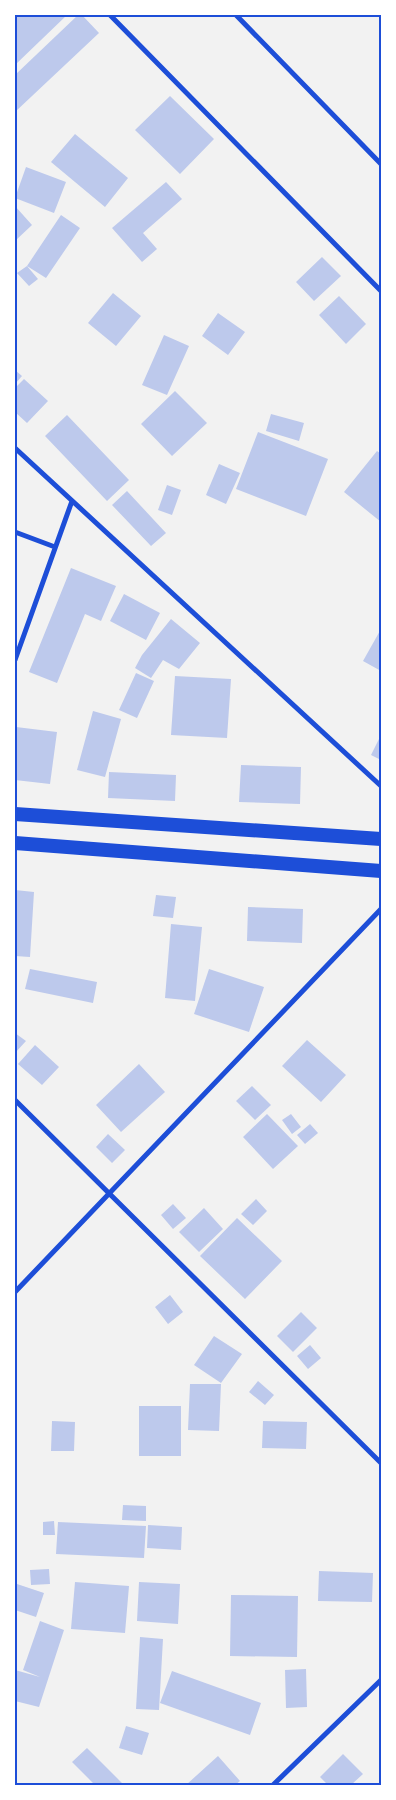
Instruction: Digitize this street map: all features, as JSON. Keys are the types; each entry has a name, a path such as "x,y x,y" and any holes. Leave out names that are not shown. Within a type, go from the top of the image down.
{"highway":[{"path":"15,814 381,839"},
{"path":"15,843 381,871"}],"street":[{"path":"110,15 381,291"},
{"path":"236,15 381,164"},
{"path":"15,448 381,786"},
{"path":"15,660 72,501"},
{"path":"15,532 55,547"},
{"path":"15,1292 381,909"},
{"path":"15,1100 381,1463"},
{"path":"273,1785 381,1680"}],"building":[{"path":"15,15 67,15 15,65"},
{"path":"78,15 82,15 99,33 15,112 15,75"},
{"path":"170,96 214,139 180,174 135,130"},
{"path":"75,134 128,178 105,207 51,162"},
{"path":"26,167 66,182 54,213 15,198"},
{"path":"166,182 182,199 143,233 157,249 142,262 112,228"},
{"path":"15,206 32,225 15,241"},
{"path":"61,215 80,228 46,278 27,266"},
{"path":"322,257 341,276 314,301 296,282"},
{"path":"27,266 38,279 29,286 17,273"},
{"path":"113,293 141,316 116,346 88,323"},
{"path":"339,296 366,324 346,344 319,315"},
{"path":"218,313 245,332 228,355 202,336"},
{"path":"164,335 189,346 167,395 142,385"},
{"path":"15,370 22,376 15,384"},
{"path":"24,379 48,401 27,423 15,412 15,388"},
{"path":"175,391 207,423 172,456 141,424"},
{"path":"271,414 304,423 299,441 266,431"},
{"path":"67,415 129,480 107,501 45,436"},
{"path":"258,432 328,459 306,516 236,489"},
{"path":"377,451 381,454 381,522 344,492"},
{"path":"219,464 240,473 226,504 206,495"},
{"path":"167,485 181,490 172,515 158,510"},
{"path":"127,491 166,533 151,546 112,505"},
{"path":"71,568 116,586 101,621 85,614 57,683 29,672"},
{"path":"124,594 160,613 146,640 110,621"},
{"path":"171,619 200,643 179,669 163,660 151,678 135,668 142,655"},
{"path":"381,629 381,671 363,661"},
{"path":"136,673 154,681 137,718 119,710"},
{"path":"175,676 231,679 227,738 171,735"},
{"path":"93,711 121,719 105,777 77,770"},
{"path":"16,727 57,732 50,784 15,780"},
{"path":"381,735 381,760 371,755"},
{"path":"241,765 301,767 300,804 239,802"},
{"path":"109,772 176,775 175,801 108,798"},
{"path":"15,890 34,892 30,957 15,956"},
{"path":"156,895 176,897 173,918 153,916"},
{"path":"248,907 303,909 302,943 247,941"},
{"path":"171,924 202,927 195,1001 165,998"},
{"path":"30,969 97,982 93,1003 25,989"},
{"path":"209,969 264,987 249,1032 194,1014"},
{"path":"15,1033 26,1041 15,1053"},
{"path":"307,1040 346,1075 321,1102 282,1066"},
{"path":"35,1045 59,1067 42,1085 18,1064"},
{"path":"139,1064 165,1092 121,1132 96,1105"},
{"path":"252,1086 271,1105 255,1120 236,1101"},
{"path":"267,1114 298,1146 273,1169 243,1137"},
{"path":"291,1114 301,1127 292,1134 282,1120"},
{"path":"310,1124 318,1133 305,1144 297,1135"},
{"path":"108,1134 125,1150 112,1163 96,1147"},
{"path":"256,1199 267,1211 253,1225 241,1214"},
{"path":"173,1204 186,1218 173,1229 161,1215"},
{"path":"204,1208 223,1229 199,1252 179,1232"},
{"path":"237,1218 282,1261 245,1299 200,1256"},
{"path":"170,1295 183,1312 168,1324 155,1307"},
{"path":"301,1312 317,1328 293,1352 277,1336"},
{"path":"214,1336 242,1354 221,1383 194,1365"},
{"path":"310,1345 321,1358 308,1369 297,1356"},
{"path":"258,1381 274,1395 265,1405 249,1392"},
{"path":"190,1384 221,1384 219,1431 188,1430"},
{"path":"139,1406 181,1406 181,1456 139,1456"},
{"path":"52,1421 75,1422 74,1451 51,1451"},
{"path":"263,1421 307,1422 306,1449 262,1448"},
{"path":"123,1505 146,1506 146,1521 122,1520"},
{"path":"54,1521 55,1535 43,1535 43,1522"},
{"path":"58,1522 146,1526 144,1558 56,1554"},
{"path":"148,1525 182,1527 181,1550 147,1548"},
{"path":"49,1569 50,1584 31,1585 30,1570"},
{"path":"319,1571 373,1573 372,1602 318,1601"},
{"path":"75,1582 129,1586 125,1633 71,1629"},
{"path":"139,1582 180,1584 178,1624 137,1621"},
{"path":"17,1584 44,1593 36,1617 15,1610"},
{"path":"231,1595 298,1596 297,1657 230,1656"},
{"path":"40,1621 64,1630 39,1707 15,1701 15,1670 40,1677 23,1670"},
{"path":"140,1637 163,1639 159,1710 136,1709"},
{"path":"306,1669 307,1707 286,1708 285,1670"},
{"path":"172,1671 261,1703 250,1735 160,1703"},
{"path":"126,1726 149,1733 142,1755 119,1748"},
{"path":"87,1748 124,1785 95,1785 72,1762"},
{"path":"343,1754 363,1774 351,1785 328,1785 320,1777"},
{"path":"218,1756 240,1781 235,1785 186,1785"}]}
